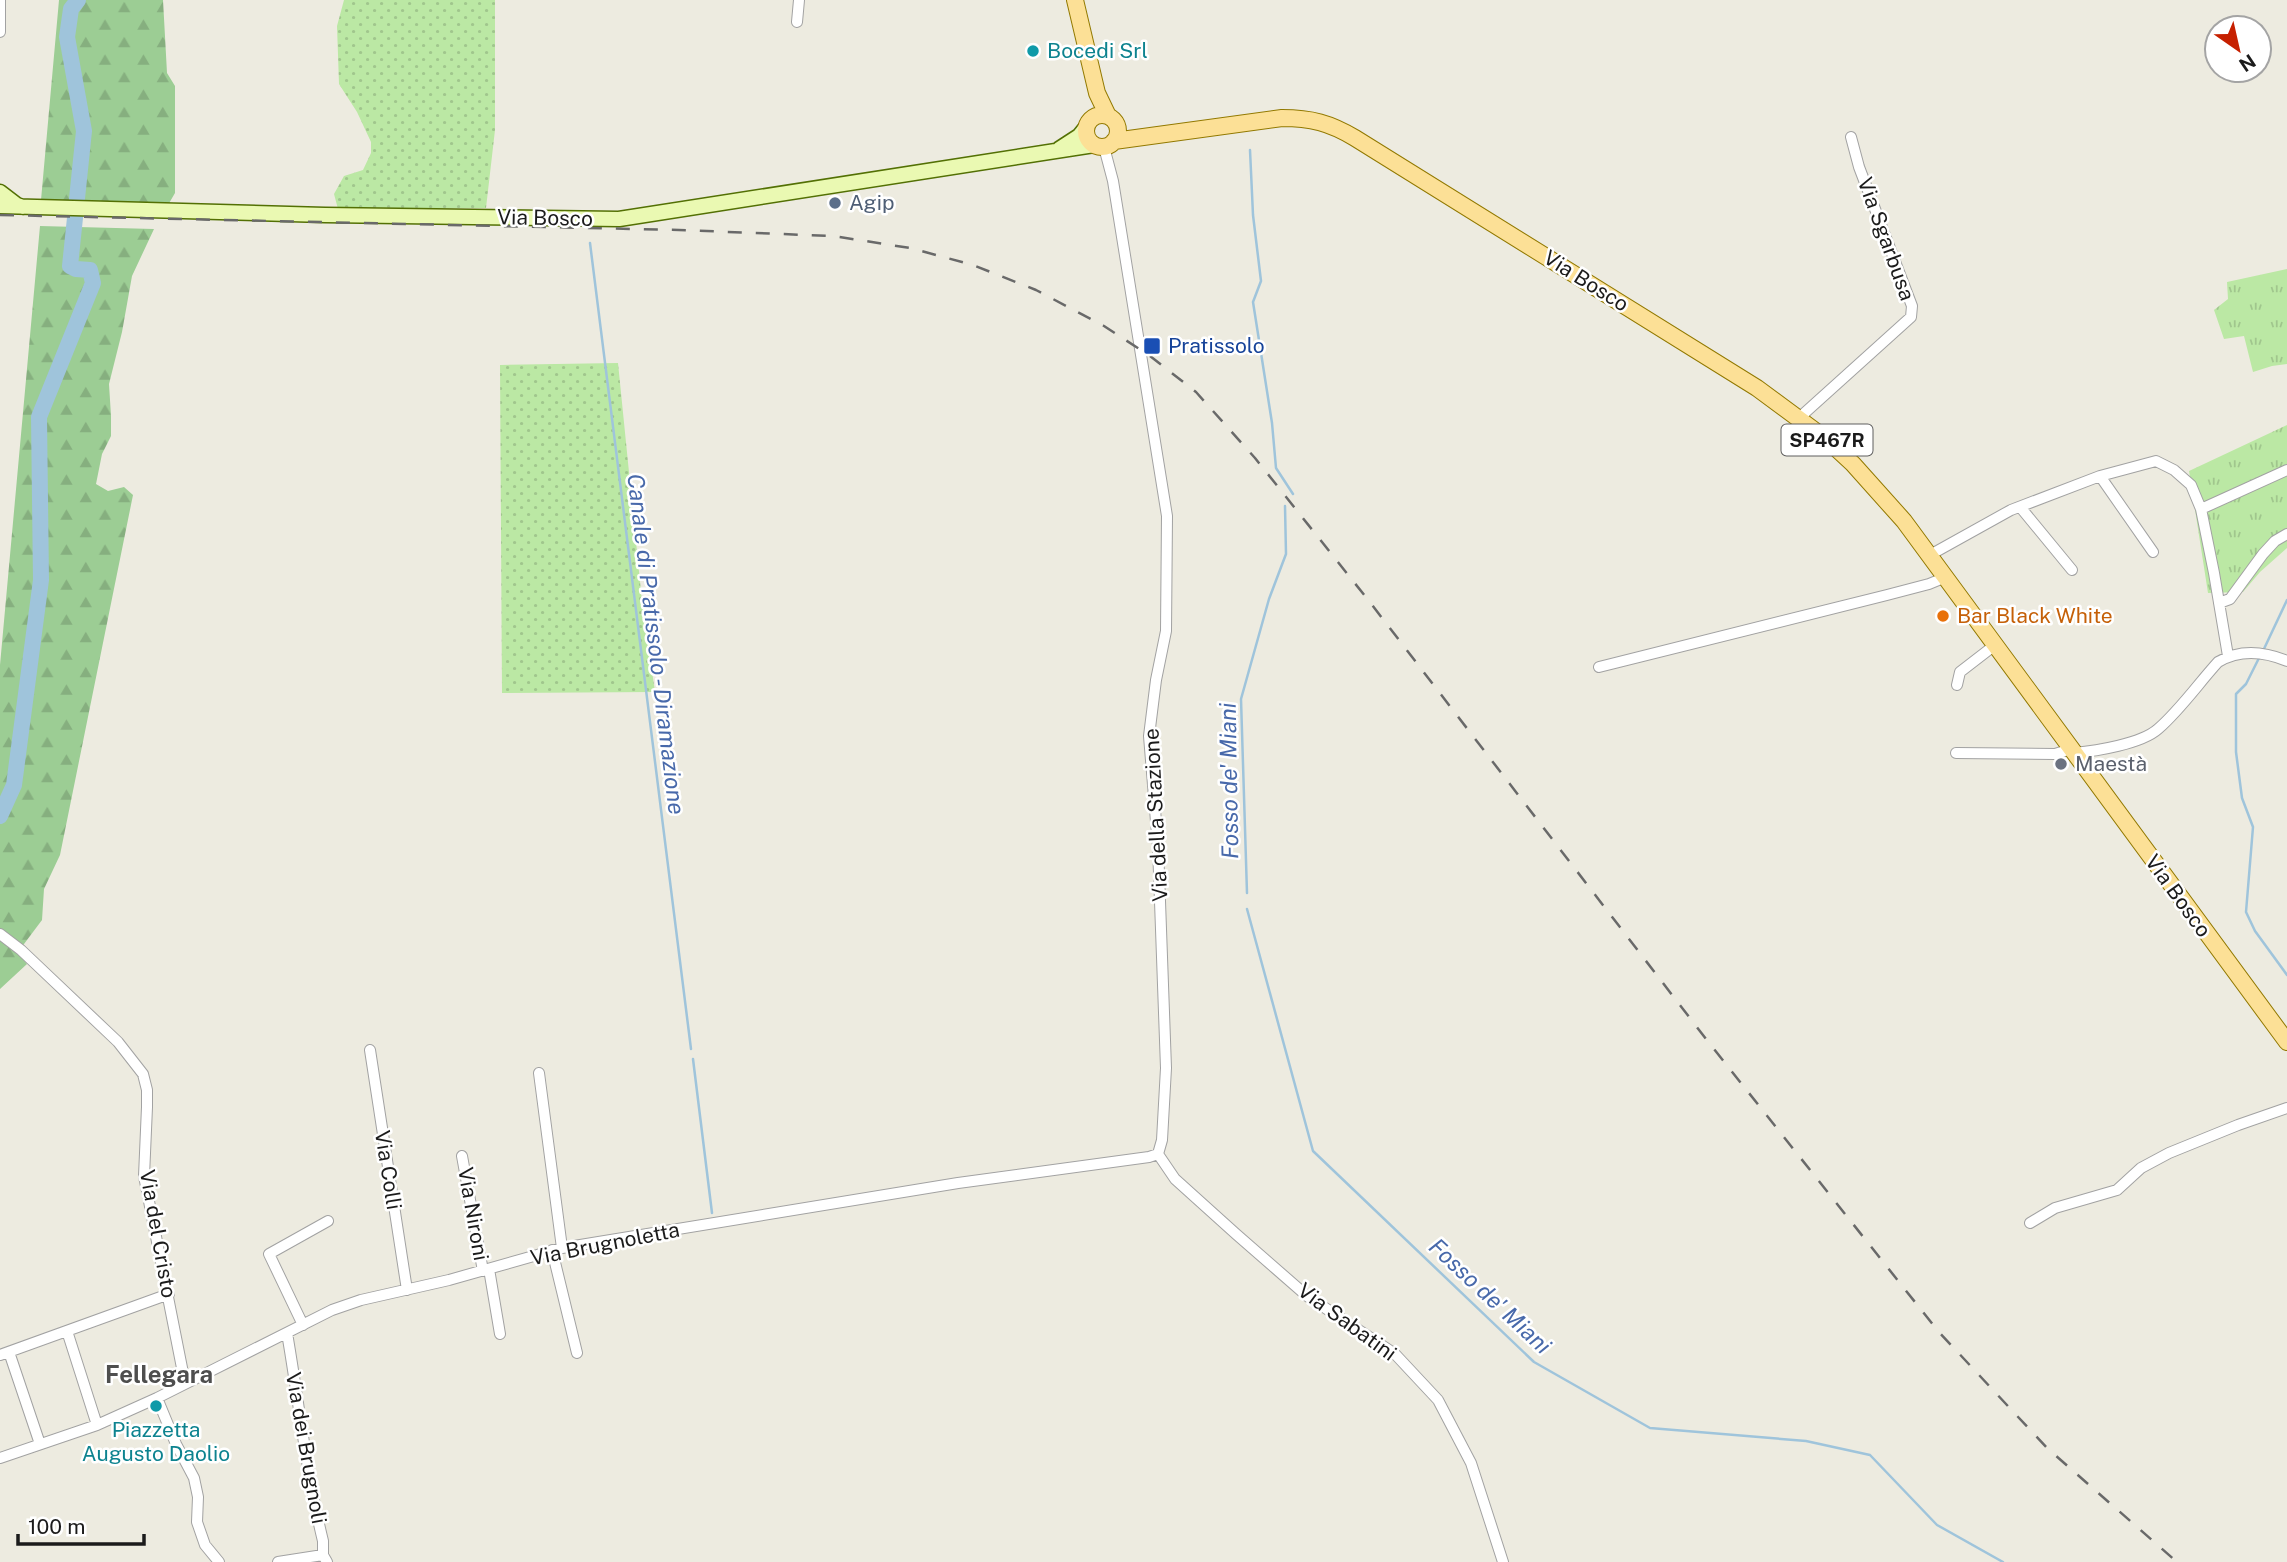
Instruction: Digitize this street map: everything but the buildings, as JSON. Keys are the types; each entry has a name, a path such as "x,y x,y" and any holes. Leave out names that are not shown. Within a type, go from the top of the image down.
{"main road":[{"path":"1075,0 1097,93 1118,132 1104,144 1087,137 1097,93"},
{"name":"Via Bosco","path":"1055,152 1071,143 1098,116 1140,130 1161,133"},
{"name":"Via Bosco","path":"27,207 619,219 1055,152 1161,133 1282,118 1305,118 1343,131 1757,388 1826,439 1861,473 1930,555 2287,1042"},
{"name":"SP467R","path":"0,192 17,205 27,207"},
{"name":"SP467R","path":"0,206 27,207"}],"street":[{"path":"0,32 1,0"},
{"path":"797,22 799,0"},
{"name":"Via Sgarbusa","path":"1799,418 1912,317 1912,306 1859,167 1851,137"},
{"name":"Via della Stazione","path":"1104,144 1113,181 1167,516 1166,631 1149,736 1158,846 1166,1068 1162,1140 1158,1154"},
{"path":"1930,555 2002,514 2100,476 2156,461 2174,470 2191,485 2201,509 2228,656"},
{"path":"2201,509 2287,470"},
{"path":"2100,476 2153,552"},
{"path":"2021,508 2072,570"},
{"path":"2220,603 2230,598 2275,541 2287,534"},
{"path":"1599,667 1887,596 1946,577"},
{"path":"1957,685 1960,672 1995,645"},
{"path":"1956,753 2055,754 2096,751 2123,744 2157,731 2218,663 2228,656 2244,651 2287,661"},
{"name":"Via del Cristo","path":"1,935 21,950 118,1042 143,1074 147,1090 144,1176 185,1383"},
{"name":"Via Colli","path":"370,1049 407,1290"},
{"path":"539,1073 557,1249 577,1353"},
{"path":"2030,1223 2055,1208 2117,1190 2141,1168 2169,1153 2287,1108"},
{"name":"Via Brugnoletta","path":"0,1458 97,1425 157,1398 332,1310 361,1300 486,1270 557,1249 958,1183 1158,1154"},
{"name":"Via Sabatini","path":"1158,1154 1175,1180 1236,1234 1307,1296 1395,1354 1438,1400 1471,1463 1503,1562"},
{"name":"Via Nironi","path":"462,1156 500,1334"},
{"path":"303,1325 269,1254 328,1221"},
{"path":"40,1444 5,1353 169,1294"},
{"path":"67,1331 97,1425"},
{"name":"Via dei Brugnoli","path":"287,1333 302,1421 304,1453 325,1558"},
{"path":"157,1398 194,1478 198,1497 197,1522 205,1545 219,1562"},
{"path":"278,1562 325,1558"}],"green space":[{"path":"59,0 163,0 167,73 175,86 175,193 168,205 41,200"},
{"path":"344,0 495,0 495,130 486,208 338,209 334,194 344,176 363,170 371,153 371,142 357,112 339,84 337,26"},
{"path":"40,226 154,229 132,276 109,384 111,436 102,454 96,484 108,491 124,487 133,495 60,855 44,889 42,920 18,952 27,964 0,989 0,665"},
{"path":"2287,269 2287,364 2253,372 2244,336 2224,339 2214,310 2228,299 2227,282"},
{"path":"618,363 642,601 655,692 502,693 500,365"},
{"path":"2287,425 2287,548 2260,572 2243,592 2208,593 2189,471"}],"waterway":[{"path":"0,816 14,785 41,580 39,417 93,283 90,270 70,266 84,131 67,37 71,9 78,0"},
{"name":"Fosso de' Miani","path":"1250,150 1253,215 1261,281 1253,302 1272,423 1276,468 1293,494"},
{"name":"Canale di Pratissolo - Diramazione","path":"590,243 691,1049"},
{"name":"Fosso de' Miani","path":"1247,893 1241,699 1269,599 1286,554 1285,506"},
{"path":"2263,651 2287,600"},
{"path":"2260,656 2246,684 2236,694 2236,752 2242,798 2253,827 2246,912 2255,931 2287,975"},
{"name":"Fosso de' Miani","path":"1247,909 1313,1151 1534,1362 1650,1428 1806,1441 1870,1455 1937,1525 2003,1562"},
{"name":"Canale di Pratissolo - Diramazione","path":"693,1059 712,1213"}],"railway":[{"path":"0,215 679,230 833,236 910,248 973,265 1036,290 1104,326 1150,356 1196,392 1255,458 1369,601 1706,1039 1938,1331 2047,1448 2177,1562"}],"place":[{"name":"Bocedi Srl","path":"1033,51"},
{"name":"Agip","path":"835,203"},
{"name":"Pratissolo","path":"1152,346"},
{"name":"Bar Black White","path":"1943,616"},
{"name":"Maestà","path":"2061,764"},
{"name":"Piazzetta Augusto Daolio","path":"156,1406"}],"district":[{"name":"Fellegara","path":"159,1375"}]}
